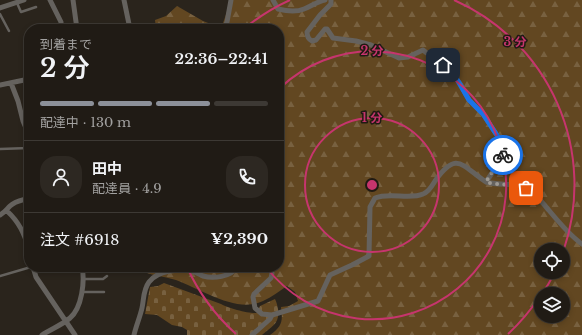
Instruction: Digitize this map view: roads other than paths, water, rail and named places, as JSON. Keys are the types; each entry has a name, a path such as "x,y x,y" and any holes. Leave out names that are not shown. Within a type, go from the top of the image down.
{"street":[{"path":"0,8 24,0"},
{"path":"50,0 60,24"},
{"path":"73,0 76,24"},
{"path":"124,0 129,24"},
{"path":"226,24 231,0"},
{"path":"273,0 278,9 283,11 303,9 326,0"},
{"path":"331,0 331,4 307,32 310,40 316,40 325,29 327,29 333,38 356,41 371,45 399,58 408,57 423,50 452,73 461,85 469,100 483,114 504,146 502,158 486,182"},
{"path":"0,85 24,80"},
{"path":"11,83 24,123"},
{"path":"271,272 271,278 254,294 252,300 255,308 259,312 265,315 272,315 318,301 330,275 352,266 369,256 370,207 375,198 385,196 422,195 429,191 448,165 456,163 463,165 486,182 495,184 513,184 526,188 537,197 582,244"},
{"path":"0,215 7,211 9,207 15,203 24,200"},
{"path":"7,211 24,231"},
{"path":"34,272 75,335"},
{"path":"42,335 72,316 82,292 84,279 83,272"},
{"path":"134,335 144,290 154,276 160,273 173,272"},
{"path":"193,272 204,276 217,277 232,272"},
{"path":"252,335 264,325 272,315"}],"lane":[{"path":"17,2 21,12 36,7"},
{"path":"0,14 9,31"},
{"path":"0,149 24,148"},
{"path":"0,276 24,269"},
{"path":"84,279 103,279 107,276"},
{"path":"82,292 104,292"}]}
